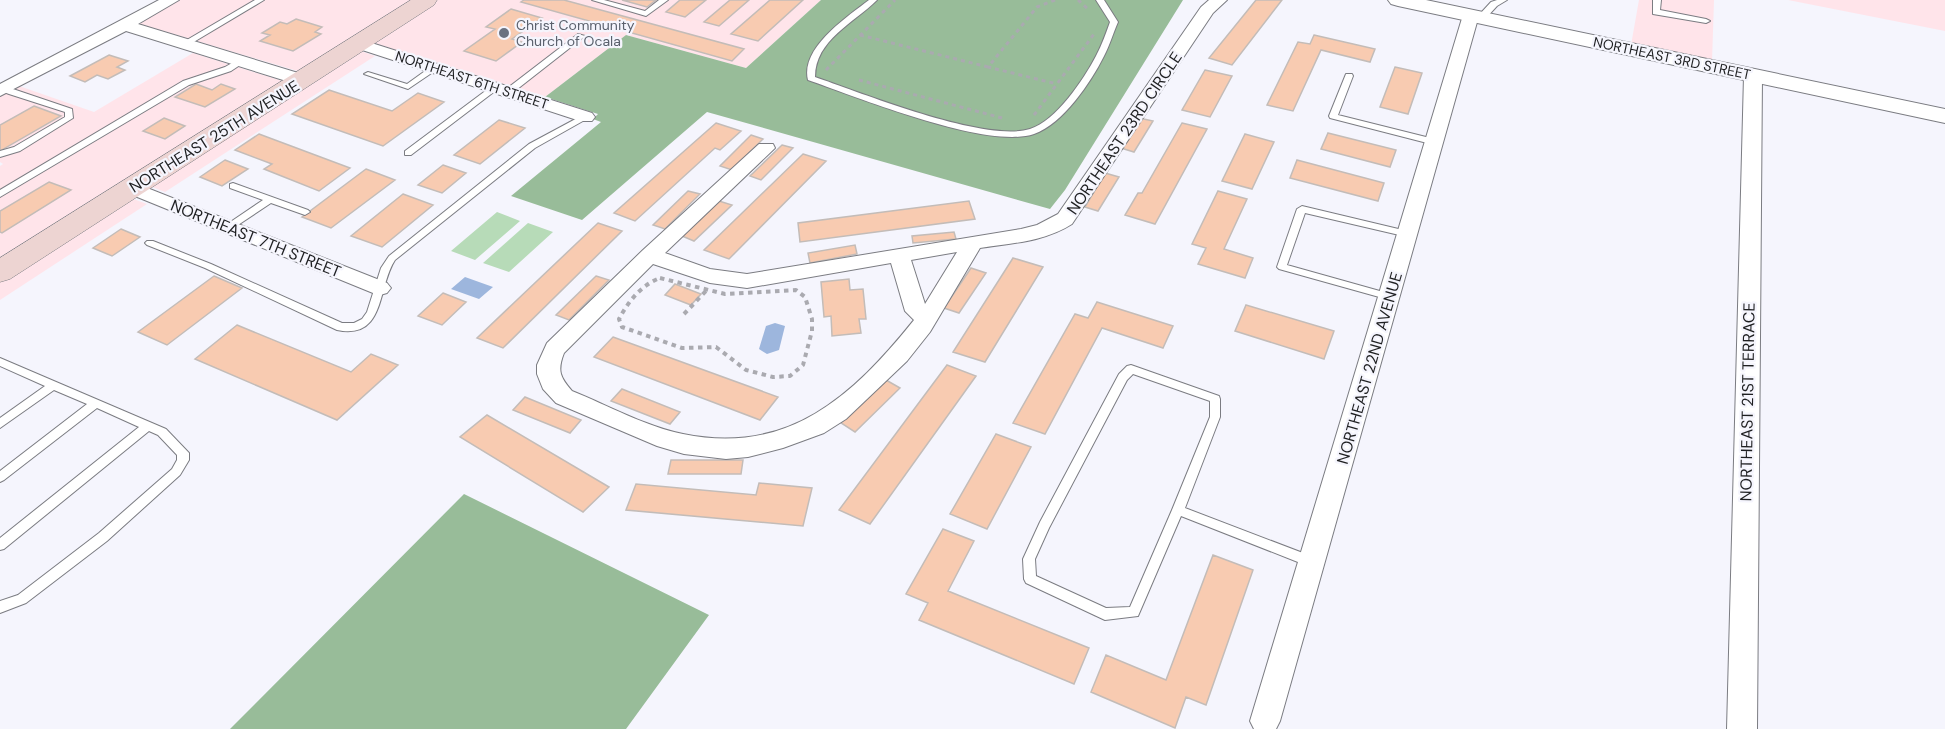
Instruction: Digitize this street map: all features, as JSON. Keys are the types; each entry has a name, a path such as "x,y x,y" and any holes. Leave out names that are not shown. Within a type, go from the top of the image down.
{"main road":[{"name":"NORTHEAST 25TH AVENUE","path":"0,272 426,0"}],"street":[{"path":"2,90 171,0"},
{"name":"NORTHEAST 23RD CIRCLE","path":"650,255 714,277 747,281 1034,233 1057,225 1065,219 1207,10 1219,0"},
{"name":"NORTHEAST 3RD STREET","path":"1398,0 1945,116"},
{"name":"NORTHEAST 22ND AVENUE","path":"1265,721 1435,142 1476,16"},
{"path":"124,25 302,80"},
{"name":"NORTHEAST 6TH STREET","path":"358,44 586,117"},
{"name":"NORTHEAST 21ST TERRACE","path":"1742,729 1753,75"},
{"path":"766,148 650,255 555,349 548,365 548,374 551,383 564,397 665,439 684,444 726,449 748,447 794,435 838,413 899,355 927,318 973,242"},
{"name":"NORTHEAST 7TH STREET","path":"132,188 380,288"},
{"path":"899,255 916,310 927,318"}],"lane":[{"path":"184,44 260,0"},
{"path":"596,0 646,14 664,0"},
{"path":"873,0 821,45 809,68 812,78 941,121 1002,134 1032,132 1057,116 1099,59 1114,22 1100,0"},
{"path":"1476,16 1503,0"},
{"path":"1657,0 1656,12 1706,21"},
{"path":"408,153 581,36"},
{"path":"0,194 186,83 228,69 242,61"},
{"path":"368,74 408,87 435,68"},
{"path":"1349,76 1333,116 1435,142"},
{"path":"0,154 17,149 69,118 69,111 2,90"},
{"path":"150,243 208,266 341,327 351,328 363,325 369,320 380,288 383,270 397,254 532,146 586,117"},
{"path":"233,186 305,212"},
{"path":"229,228 270,199"},
{"path":"1390,297 1282,267 1302,209 1408,234"},
{"path":"0,607 22,599 103,537 176,472 183,460 183,453 162,432 2,366"},
{"path":"1131,369 1215,399 1215,417 1178,510 1134,612 1105,614 1030,579 1029,559 1044,526 1123,377 1131,369"},
{"path":"0,424 52,386"},
{"path":"0,477 95,404"},
{"path":"0,545 147,426"},
{"path":"1178,510 1313,562"}],"path":[{"path":"835,74 825,71 895,0"},
{"path":"988,67 1037,7 1055,0"},
{"path":"1078,0 1092,13"},
{"path":"1027,125 1097,30"},
{"path":"860,35 1056,84"},
{"path":"856,79 1038,128"},
{"path":"666,278 706,291 741,294 785,289 801,293 808,306 812,332 807,354 797,372 783,377 746,370 716,347 688,349 676,347 626,329 620,323 621,316 628,306 655,279 666,278"},
{"path":"684,314 711,286"}],"shaded area":[{"path":"179,0 418,0 304,73 137,23"},
{"path":"435,0 821,0 746,68 626,35 545,97 371,42"},
{"path":"1639,0 1714,0 1712,62 1631,45"},
{"path":"1788,0 1945,0 1945,31"},
{"path":"358,50 375,56 165,192 147,185"},
{"path":"193,53 289,83 0,265 0,166 3,164 0,162 0,96 19,86 94,112"},
{"path":"128,197 147,204 0,300 0,278"}],"green space":[{"path":"821,0 1183,0 1065,190 1050,209 707,112 582,220 511,196 601,122 593,119 598,114 545,97 626,35 746,68"},
{"path":"497,212 520,221 475,260 451,251"},
{"path":"528,223 553,232 509,272 483,263"},
{"path":"464,494 709,615 626,729 230,729"}],"water":[{"path":"465,277 493,287 479,299 451,289"},
{"path":"775,323 785,326 779,350 767,354 759,349 766,326"}],"building":[{"path":"524,0 564,0 744,49 732,61 521,2"},
{"path":"622,0 656,0 647,7"},
{"path":"680,0 706,0 685,17 666,12"},
{"path":"730,0 749,0 719,26 704,22"},
{"path":"770,0 803,0 758,41 731,34"},
{"path":"1256,0 1282,0 1232,65 1209,58"},
{"path":"511,9 542,18 512,39 522,42 496,61 464,51 495,29 486,27"},
{"path":"296,19 322,27 315,32 321,34 293,51 260,41 270,35 262,33 280,22 287,24"},
{"path":"1314,35 1375,49 1370,62 1321,50 1293,111 1267,105 1298,42 1310,44"},
{"path":"109,55 128,61 117,67 125,70 108,79 97,75 85,82 70,76"},
{"path":"1395,67 1422,73 1408,114 1380,107"},
{"path":"1205,70 1232,76 1210,117 1182,110"},
{"path":"196,84 212,90 221,84 235,89 205,107 175,97"},
{"path":"329,90 392,111 418,93 444,102 383,146 292,114"},
{"path":"34,106 61,116 0,151 0,125"},
{"path":"164,118 185,126 165,139 143,131"},
{"path":"1139,118 1153,121 1134,152 1121,148"},
{"path":"499,120 525,128 480,164 454,155"},
{"path":"716,123 741,131 720,150 715,148 635,221 614,213"},
{"path":"1182,123 1207,129 1155,224 1125,215 1138,193 1142,193"},
{"path":"1328,133 1396,150 1390,167 1321,149"},
{"path":"259,134 350,168 319,191 264,169 272,164 235,150"},
{"path":"1245,134 1274,142 1252,189 1222,181"},
{"path":"751,135 763,139 732,170 720,166"},
{"path":"782,145 793,148 761,180 750,176"},
{"path":"803,154 826,161 729,259 704,250"},
{"path":"225,160 248,169 222,186 200,177"},
{"path":"1297,160 1384,183 1378,201 1290,178"},
{"path":"443,165 466,173 442,193 418,185"},
{"path":"366,169 395,180 331,228 302,217"},
{"path":"1105,173 1119,177 1098,211 1085,207"},
{"path":"49,182 71,190 2,233 0,232 0,211"},
{"path":"688,191 700,194 665,229 653,225"},
{"path":"1218,191 1247,199 1224,249 1253,258 1245,278 1198,264 1206,248 1192,244"},
{"path":"403,194 433,205 382,247 351,236"},
{"path":"719,201 732,205 694,241 682,236"},
{"path":"969,201 975,219 800,242 798,223"},
{"path":"598,223 622,231 503,348 477,338"},
{"path":"121,229 140,237 112,256 93,248"},
{"path":"954,232 956,239 913,243 912,236"},
{"path":"855,245 857,254 810,263 808,253"},
{"path":"1013,258 1043,267 985,362 953,352"},
{"path":"971,268 986,273 959,313 944,308"},
{"path":"214,276 242,288 167,345 138,332"},
{"path":"596,276 609,280 569,320 556,315"},
{"path":"849,279 850,290 863,289 866,319 859,319 861,333 832,336 831,316 824,317 821,282"},
{"path":"675,284 701,294 691,305 665,295"},
{"path":"443,293 466,302 442,325 418,316"},
{"path":"1097,302 1173,326 1163,348 1102,328 1045,434 1013,423 1075,314 1088,318"},
{"path":"1246,305 1334,331 1324,359 1235,331"},
{"path":"237,325 351,372 371,354 398,365 337,420 195,359"},
{"path":"613,337 778,397 760,420 594,357"},
{"path":"947,365 976,376 870,524 839,510"},
{"path":"886,380 900,388 855,432 841,423"},
{"path":"622,389 680,412 670,424 611,401"},
{"path":"525,397 581,420 570,433 513,410"},
{"path":"487,415 609,487 583,512 460,437"},
{"path":"996,434 1031,447 987,529 950,514"},
{"path":"671,460 743,460 741,474 668,474"},
{"path":"759,483 812,488 803,526 626,510 636,484 756,495"},
{"path":"943,529 974,541 948,591 1089,648 1074,684 919,620 928,603 906,594"},
{"path":"1213,555 1253,570 1206,705 1186,697 1175,728 1091,692 1106,655 1166,680"}],"place":[{"name":"Christ Community Church of Ocala","path":"504,33"}]}
